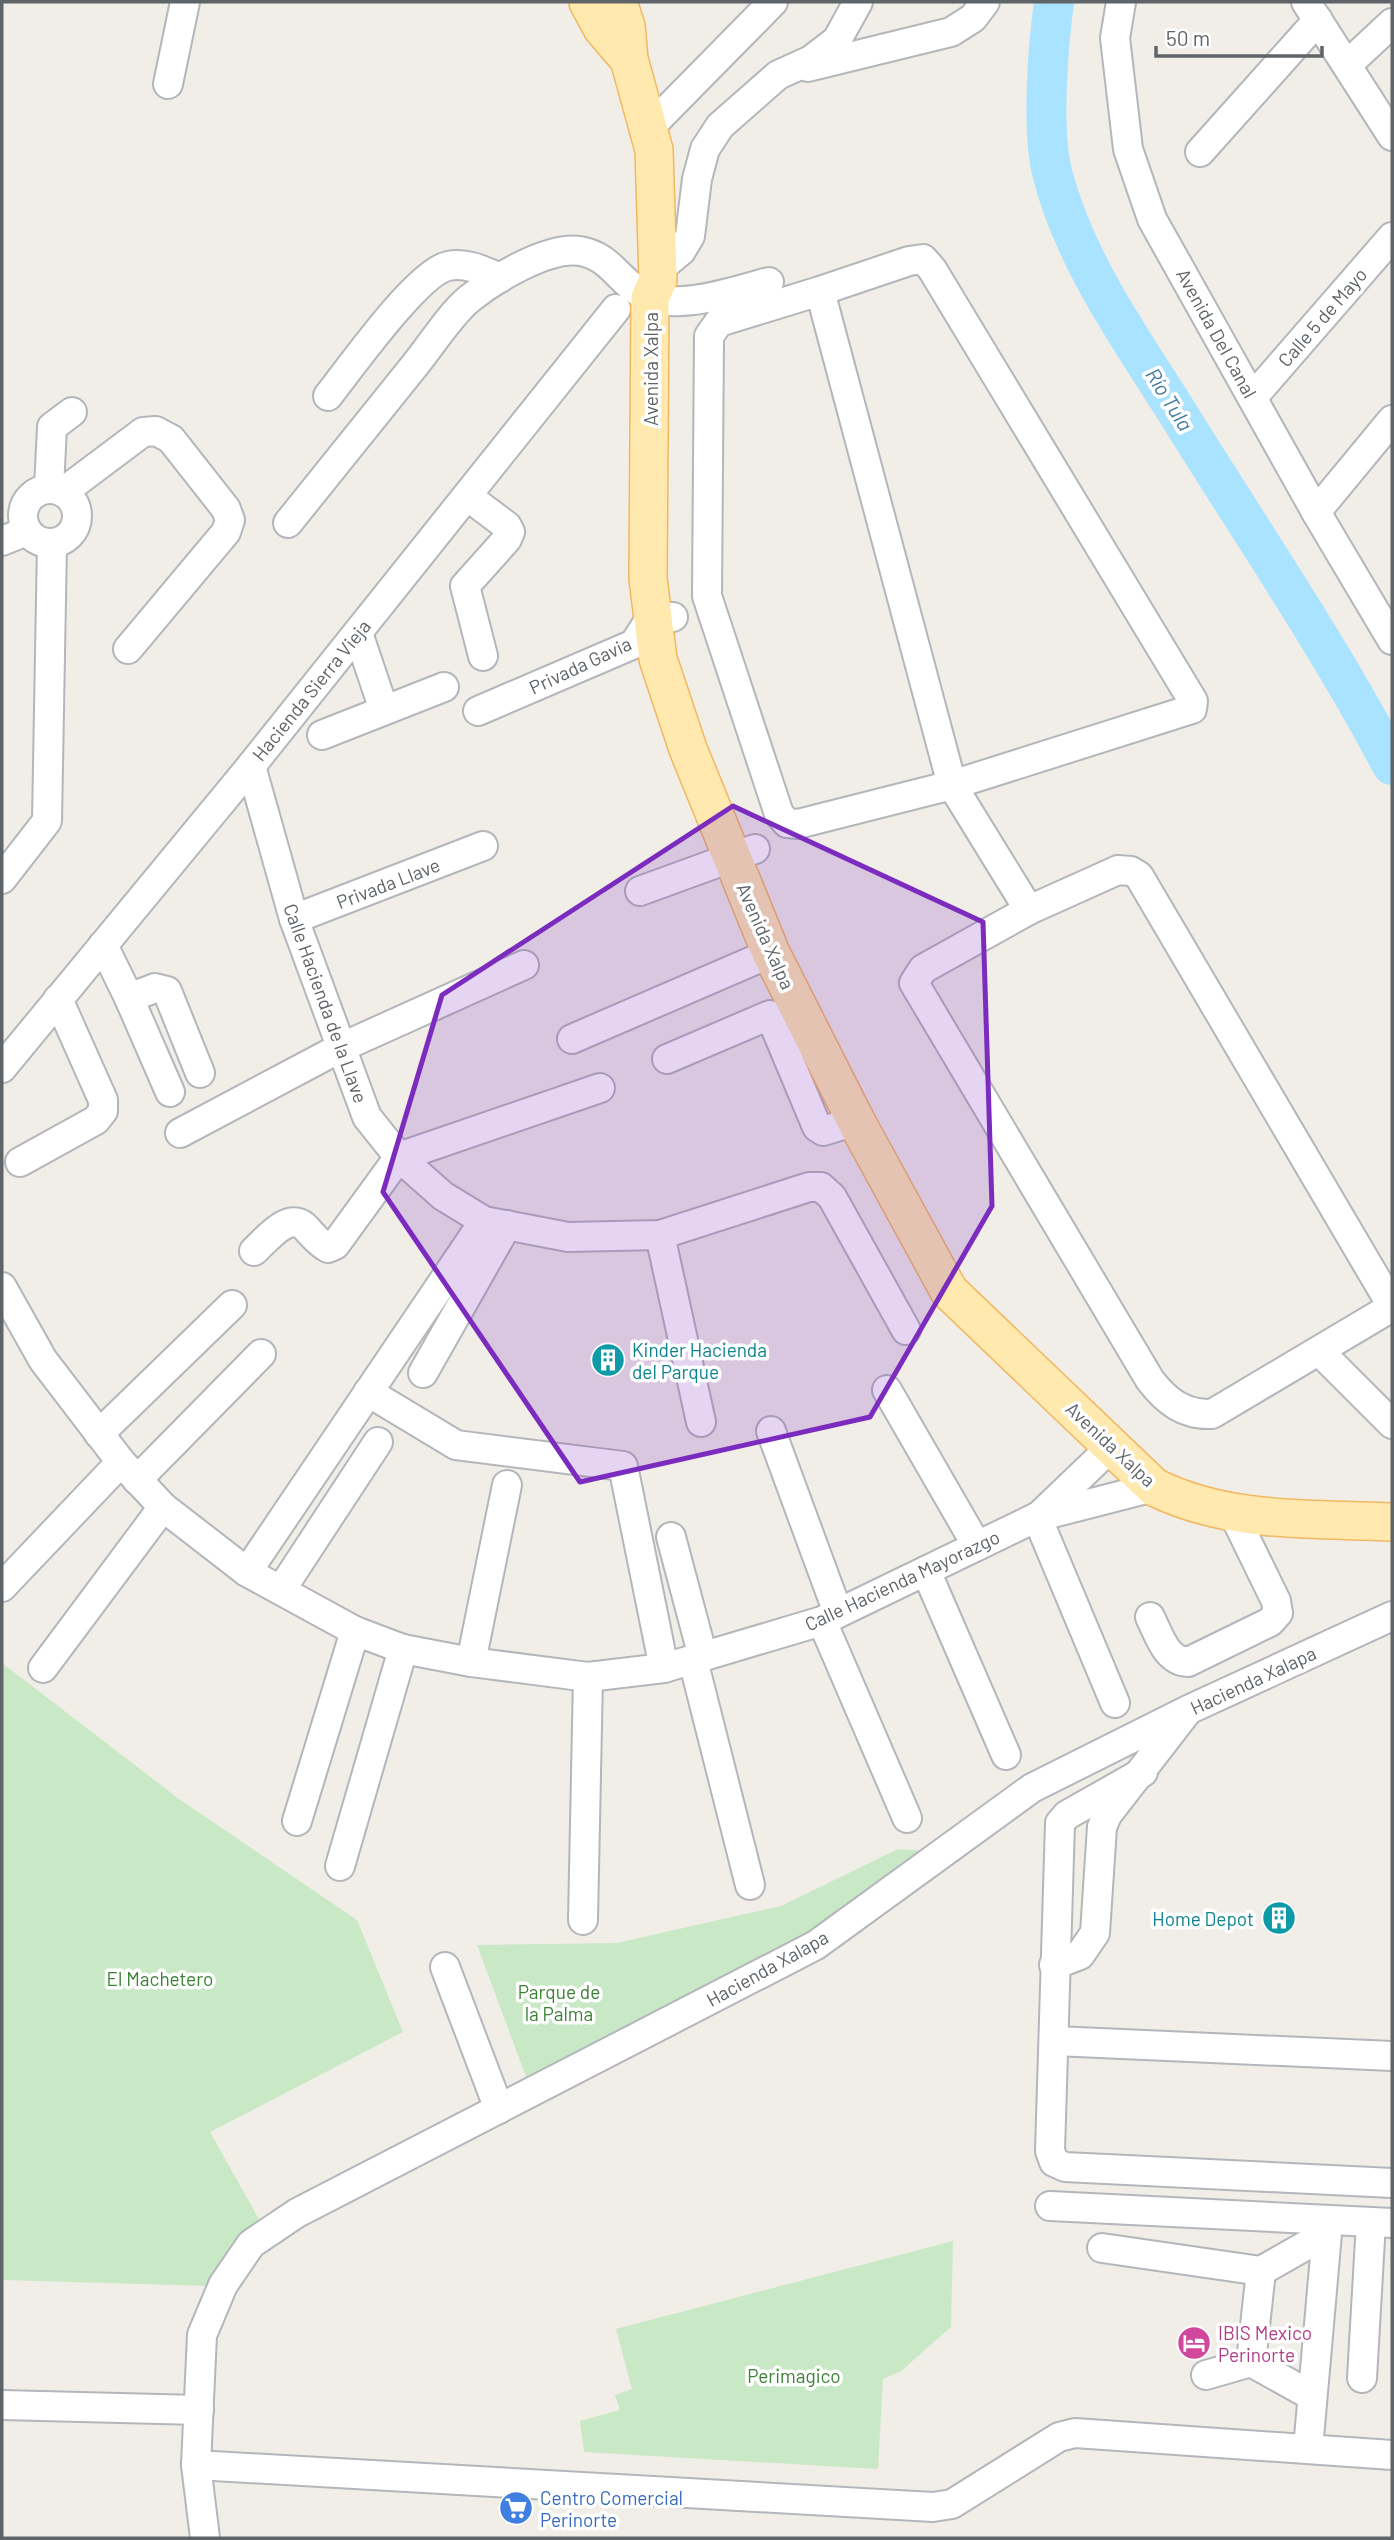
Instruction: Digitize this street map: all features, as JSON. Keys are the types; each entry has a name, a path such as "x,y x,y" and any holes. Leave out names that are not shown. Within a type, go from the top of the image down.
{"main road":[{"path":"587,2 602,28 629,59"},
{"name":"Avenida Xalpa","path":"618,2 625,26 629,59 654,150 658,287 648,579 662,617 662,672 688,749 743,854 783,948 867,1116 949,1291 984,1321 1110,1448 1154,1487 1194,1505 1234,1515 1392,1522"}],"street":[{"path":"168,84 185,2"},
{"path":"648,129 773,2"},
{"path":"658,287 690,236 696,179 705,149 720,126 778,75 811,60 837,40 858,2"},
{"path":"778,75 951,32 973,18 985,2"},
{"name":"Avenida Del Canal","path":"1121,2 1115,38 1128,149 1152,219 1316,512 1389,624"},
{"path":"1200,152 1312,11 1392,136"},
{"path":"1347,65 1392,23"},
{"name":"Calle 5 de Mayo","path":"1253,397 1392,237"},
{"path":"288,523 468,300 500,278 550,255 571,250 592,253 607,260 638,292 658,287 700,300 769,282"},
{"path":"923,259 932,269 1193,701 1192,709 1186,714 952,785 798,824 787,823 779,814 707,596 709,336 719,322 820,291 909,261 923,259"},
{"path":"328,396 421,281 448,266 472,266 500,278"},
{"path":"820,291 952,785 1029,910"},
{"name":"Hacienda Sierra Vieja","path":"2,1068 358,633 616,309"},
{"path":"56,490 52,427 72,412"},
{"path":"1316,512 1392,420"},
{"path":"56,490 74,502 78,515 75,529 65,540 51,544 14,536 26,503 35,493 56,490 143,432 156,431 171,439 226,509 230,520 226,532 128,649"},
{"path":"467,496 507,526 510,532 508,539 465,586 483,656"},
{"path":"2,879 47,821 51,544"},
{"name":"Privada Gavia","path":"478,711 634,644 662,617"},
{"path":"358,633 384,710"},
{"path":"322,735 443,687"},
{"name":"Calle Hacienda de la Llave","path":"250,766 294,919 367,1117 399,1157 443,1196 496,1223 568,1237 660,1235 809,1187 821,1187 832,1197 906,1330"},
{"name":"Privada Llave","path":"294,919 482,846"},
{"path":"640,891 743,854"},
{"path":"1118,870 1131,871 1139,876 1392,1307 1212,1414 1198,1415 1179,1409 1150,1380 914,983 923,970 1029,910 1118,870"},
{"path":"103,944 170,1091"},
{"path":"572,1040 783,948"},
{"path":"180,1133 340,1048 524,965"},
{"path":"129,998 155,988 167,991 201,1073"},
{"path":"20,1162 96,1120 103,1111 103,1100 58,999"},
{"path":"667,1059 770,1015 817,1127 823,1131 867,1116"},
{"path":"254,1251 285,1224 293,1222 301,1223 321,1245 328,1248 335,1245 399,1157 600,1088"},
{"path":"423,1373 496,1223"},
{"path":"247,1572 368,1392 496,1223"},
{"path":"660,1235 701,1422"},
{"name":"Calle Hacienda Mayorazgo","path":"2,1287 43,1360 129,1471 163,1507 247,1572 355,1631 403,1649 471,1662 588,1677 664,1668 830,1617 1037,1517 1154,1487"},
{"path":"99,1434 232,1305"},
{"path":"1319,1352 1392,1424"},
{"path":"2,1587 261,1354"},
{"path":"887,1390 977,1546"},
{"path":"368,1392 456,1445 622,1466 664,1668"},
{"path":"771,1431 830,1617 906,1818"},
{"path":"281,1590 378,1442"},
{"name":"Calle Hacienda Mayorazgo","path":"1037,1517 1110,1448"},
{"path":"471,1662 506,1485"},
{"path":"43,1668 163,1507"},
{"path":"1150,1618 1168,1653 1179,1662 1188,1662 1270,1622 1278,1613 1276,1601 1234,1515"},
{"path":"1037,1517 1115,1703"},
{"path":"671,1537 750,1885"},
{"path":"926,1571 1006,1755"},
{"name":"Hacienda Xalapa","path":"205,2538 196,2465 202,2335 223,2285 251,2244 297,2213 816,1945 1032,1788 1188,1710 1387,1624"},
{"path":"297,1821 355,1631"},
{"path":"340,1866 403,1649"},
{"path":"583,1920 588,1677"},
{"path":"1054,1965 1080,1955 1095,1933 1102,1827 1107,1815 1143,1772 1188,1710"},
{"path":"1143,1772 1067,1815 1060,1823 1050,2151 1054,2162 1065,2167 1392,2183"},
{"path":"446,1967 499,2109"},
{"path":"1055,2041 1392,2056"},
{"path":"1230,2213 1233,2176"},
{"path":"1050,2206 1230,2213 1327,2227 1382,2222 1362,2378"},
{"path":"1102,2248 1261,2271 1327,2227"},
{"path":"1308,2449 1327,2227"},
{"path":"1251,2362 1261,2271"},
{"path":"1206,2375 1251,2362 1312,2396"},
{"path":"2,2405 199,2410"},
{"path":"196,2465 933,2507 952,2504 1059,2437 1075,2433 1392,2455"}],"highlighted area":[{"path":"733,806 983,922 992,1206 870,1417 580,1482 383,1192 442,995"}],"green space":[{"name":"El Machetero","path":"2,1663 179,1799 357,1920 403,2032 210,2132 265,2230 210,2286 2,2280"},
{"name":"Parque de la Palma","path":"898,1849 930,1851 796,1943 528,2082 477,1945 617,1943 781,1906"},
{"name":"Perimagico","path":"953,2241 951,2327 901,2371 883,2379 878,2469 584,2452 580,2421 620,2410 615,2395 632,2389 616,2329"}],"waterway":[{"name":"Río Tula","path":"1054,2 1048,65 1047,137 1053,176 1074,237 1120,322 1313,627 1392,765"}],"place":[{"name":"Kinder Hacienda del Parque","path":"608,1360"},
{"name":"Home Depot","path":"1279,1918"},
{"name":"IBIS Mexico Perinorte","path":"1194,2343"},
{"name":"Centro Comercial Perinorte","path":"516,2508"}]}
